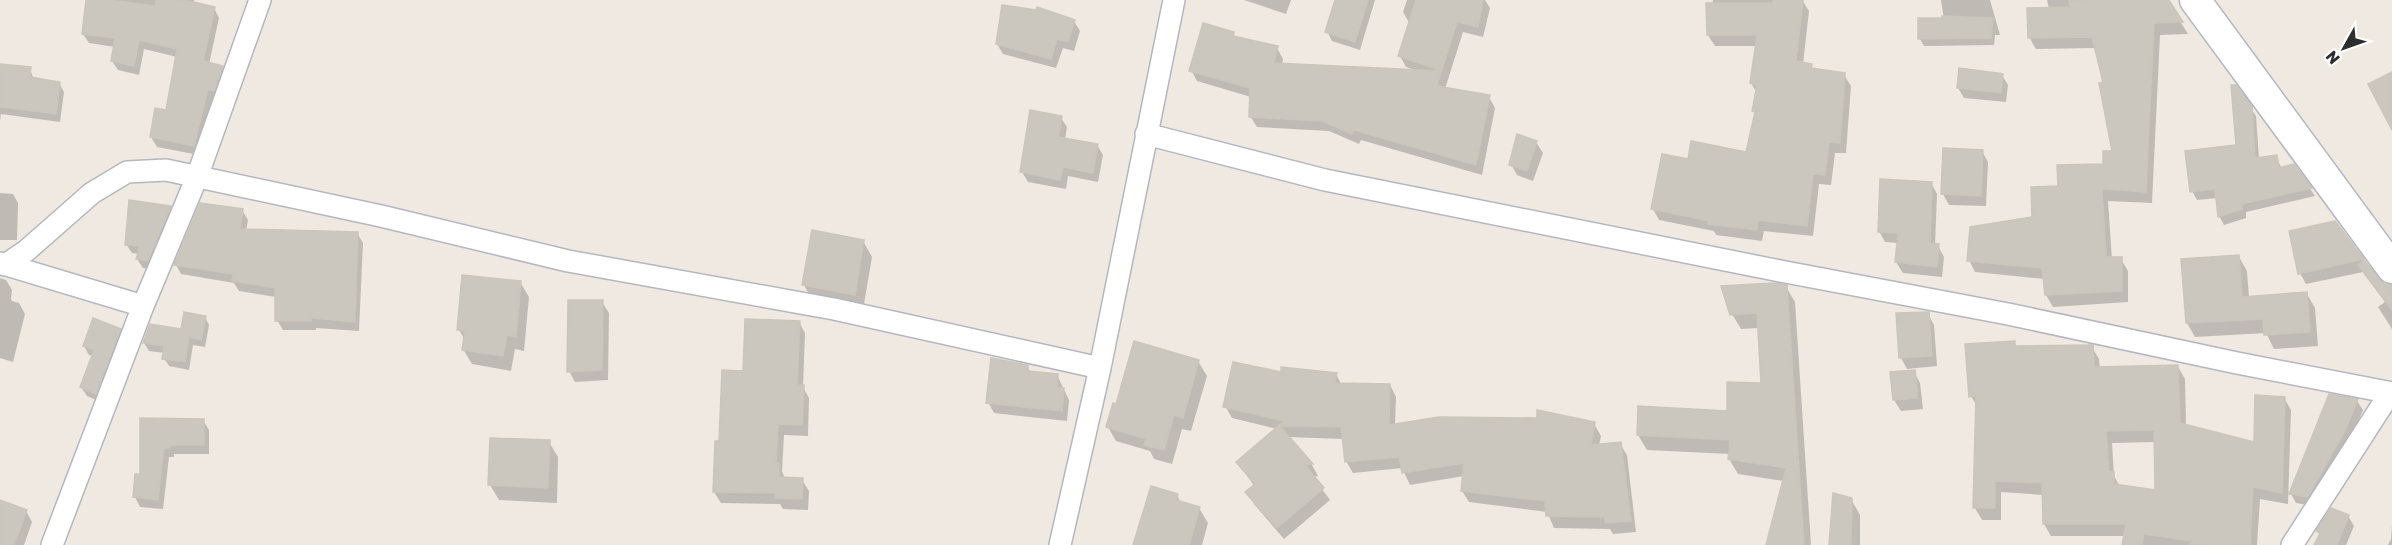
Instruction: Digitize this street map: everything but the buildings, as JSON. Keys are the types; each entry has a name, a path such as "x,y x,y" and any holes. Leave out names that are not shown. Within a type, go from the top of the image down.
{"main road":[{"path":"2195,0 2392,268"}],"street":[{"path":"52,545 143,306 197,177 260,0"},
{"path":"1060,545 1100,368 1174,0"},
{"path":"1146,134 1325,180 2008,314 2391,393 2292,545"},
{"path":"2,264 26,251 92,193 127,172 166,170 381,216 568,261 834,309 1100,368"},
{"path":"2,264 143,306"}]}
